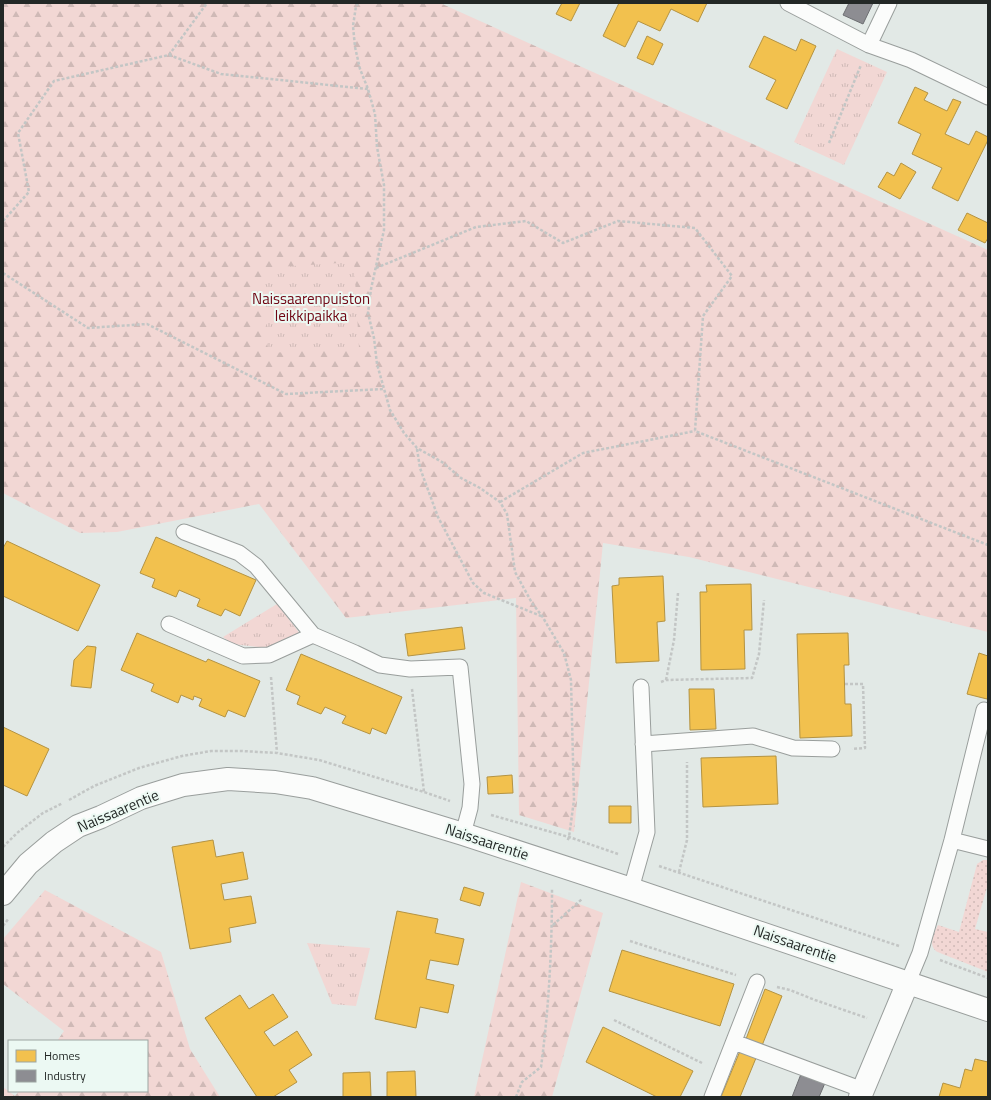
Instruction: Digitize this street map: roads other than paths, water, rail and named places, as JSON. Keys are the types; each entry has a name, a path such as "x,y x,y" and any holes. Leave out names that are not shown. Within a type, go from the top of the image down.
{"street":[{"name":"Naissaarentie","path":"3,894 28,864 54,842 78,826 141,798 183,785 228,779 275,782 312,788 463,834 631,889 988,1010"},
{"path":"862,1093 908,982"}],"lane":[{"path":"788,3 869,45 911,60 988,97"},
{"path":"869,45 889,3"},
{"path":"184,532 239,553 256,566 313,636 380,665 410,669 460,667 472,784 470,808 463,834"},
{"path":"169,624 243,656 269,654 313,636"},
{"path":"631,889 647,832 641,687"},
{"path":"908,982 920,953 952,840 984,710"},
{"path":"643,744 753,736 792,748 832,749"},
{"path":"952,840 988,849"},
{"path":"712,1097 757,982"},
{"path":"734,1042 862,1093"}],"park label":[{"name":"Naissaarenpuiston leikkipaikka","path":"311,308"}]}
